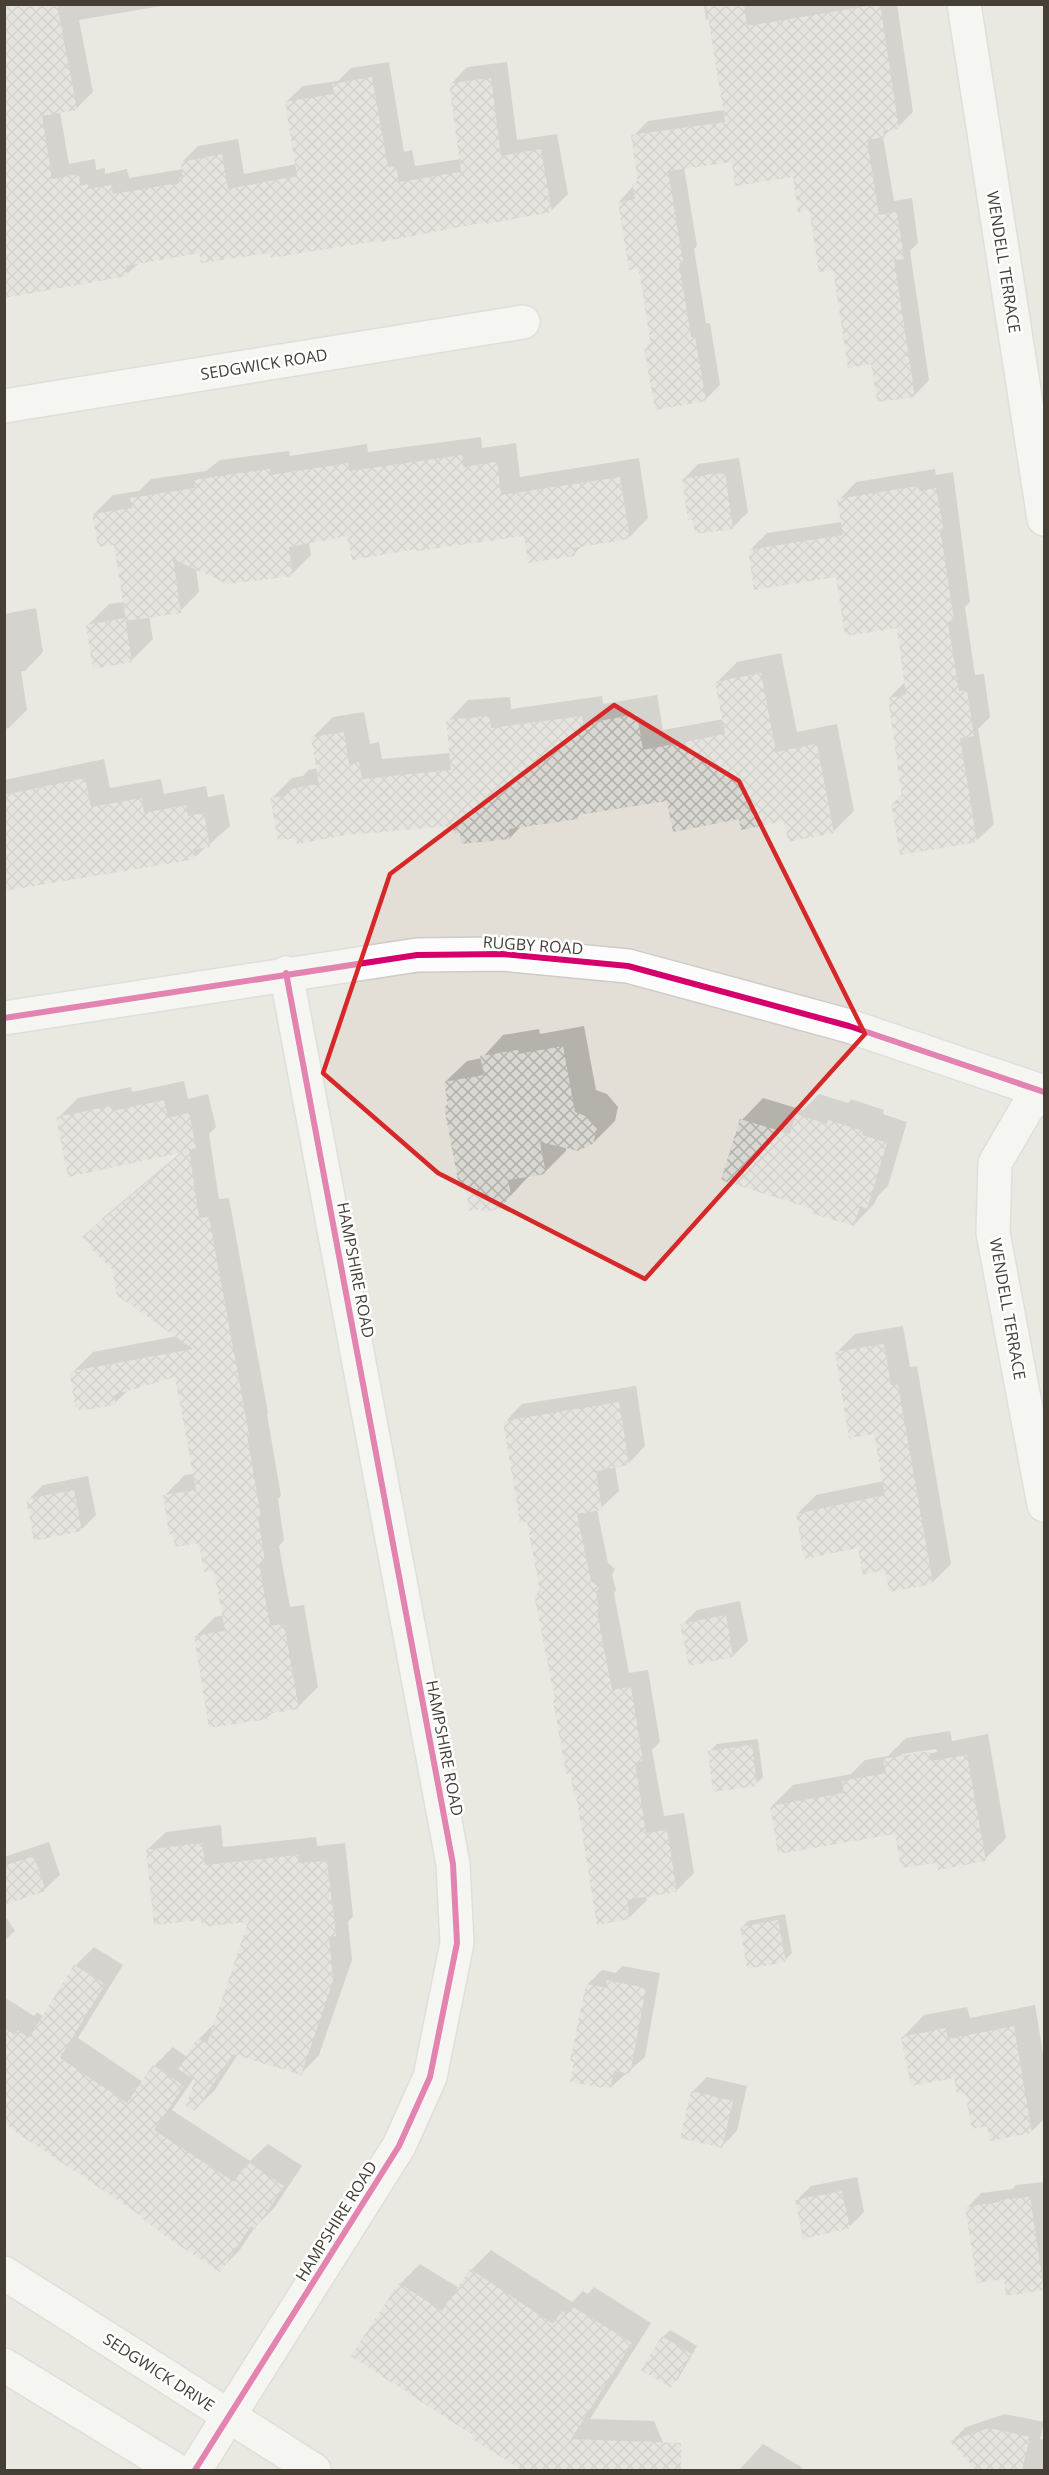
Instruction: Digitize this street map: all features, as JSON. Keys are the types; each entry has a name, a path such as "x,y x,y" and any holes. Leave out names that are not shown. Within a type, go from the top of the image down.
{"street":[{"name":"WENDELL TERRACE","path":"964,4 1044,519"},
{"name":"SEDGWICK ROAD","path":"4,406 523,322"},
{"name":"RUGBY ROAD","path":"4,1018 417,955 502,954 628,966 849,1026 1044,1092"},
{"name":"HAMPSHIRE ROAD","path":"195,2470 399,2146 429,2077 457,1943 453,1864 286,974"},
{"name":"WENDELL TERRACE","path":"1044,1092 1027,1108 995,1163 993,1233 1044,1505"},
{"name":"SEDGWICK DRIVE","path":"4,2273 314,2470"},
{"path":"4,2365 176,2470"}],"highlighted area":[{"path":"614,705 739,781 865,1034 645,1279 438,1173 323,1073 390,874"}],"shaded area":[{"path":"5,5 1044,5 1044,2470 5,2470"}],"building":[{"path":"4,4 57,4 77,110 42,116 52,179 79,174 80,186 88,184 89,189 111,185 113,194 179,183 178,178 183,177 180,162 222,154 228,189 297,176 285,102 334,94 332,84 372,77 388,167 396,166 399,182 461,172 449,83 491,78 501,156 541,149 552,212 376,243 376,241 271,258 270,253 201,263 199,253 126,266 128,276 4,298"},
{"path":"706,4 744,4 747,26 880,4 899,129 883,131 885,137 867,140 879,215 897,212 904,259 894,260 915,397 877,402 871,364 848,368 833,270 819,272 809,210 798,212 793,177 735,186 732,162 668,171 683,262 679,263 691,337 695,337 706,401 655,410 644,348 651,347 641,281 638,268 629,270 618,202 635,199 632,184 638,183 631,135 725,122"},
{"path":"462,455 463,467 497,462 501,495 620,477 630,539 574,548 575,556 528,563 524,536 417,551 416,549 352,560 347,536 289,547 293,576 227,584 173,559 181,613 126,621 114,545 98,547 92,514 132,508 130,498 195,488 194,481 199,479 270,469 271,475 348,463 350,471"},
{"path":"725,474 733,529 695,534 693,520 688,520 682,479"},
{"path":"918,486 919,491 936,488 943,528 940,529 954,620 948,622 959,691 967,690 974,736 960,738 977,842 900,855 891,804 898,803 897,797 902,797 888,698 906,695 897,628 845,636 836,577 754,590 748,550 843,535 837,499"},
{"path":"125,618 132,662 93,669 86,625"},
{"path":"761,673 776,752 817,744 834,833 788,842 784,821 741,830 739,819 673,832 667,801 577,815 578,819 509,829 510,839 461,844 460,833 454,834 453,826 346,835 297,844 295,838 278,841 270,798 287,795 286,790 319,784 311,737 344,732 349,764 359,762 362,779 451,770 446,720 490,716 491,728 582,716 583,724 637,714 643,750 725,734 715,682"},
{"path":"85,778 91,807 142,798 144,813 186,805 188,816 204,813 210,847 194,850 196,859 4,891 4,795"},
{"path":"563,1046 575,1112 585,1116 597,1129 593,1144 578,1151 540,1142 546,1174 508,1180 511,1195 500,1209 485,1212 479,1209 469,1211 466,1190 460,1191 444,1106 448,1106 444,1082 484,1075 480,1056 518,1050 519,1054"},
{"path":"164,1100 168,1118 189,1113 196,1148 189,1150 199,1218 209,1217 249,1434 247,1435 261,1517 258,1517 265,1562 259,1563 270,1626 284,1624 299,1709 267,1714 268,1719 209,1728 194,1636 225,1631 214,1571 204,1572 199,1543 175,1547 173,1534 169,1534 163,1495 196,1490 175,1377 114,1395 116,1405 79,1411 78,1407 75,1407 70,1374 72,1371 193,1349 117,1295 112,1269 82,1237 183,1152 68,1177 56,1117 111,1106 112,1111"},
{"path":"796,1114 827,1124 828,1120 863,1131 862,1135 887,1143 867,1209 860,1206 854,1226 811,1213 812,1209 721,1180 740,1119 790,1134"},
{"path":"884,1344 891,1385 898,1385 933,1584 889,1592 885,1570 863,1575 858,1548 804,1559 796,1514 885,1495 874,1434 849,1438 835,1352"},
{"path":"619,1402 629,1465 596,1471 602,1510 577,1514 591,1581 599,1587 596,1593 599,1609 597,1612 612,1690 631,1687 643,1761 635,1763 646,1833 667,1830 677,1892 627,1900 630,1919 597,1925 576,1795 574,1795 570,1773 566,1774 553,1700 555,1699 534,1594 540,1592 527,1522 520,1523 503,1421"},
{"path":"74,1490 82,1531 34,1541 26,1499"},
{"path":"726,1615 733,1657 689,1666 680,1624"},
{"path":"752,1745 757,1786 713,1792 708,1751"},
{"path":"929,1751 931,1761 967,1755 986,1861 938,1870 936,1863 901,1868 895,1834 778,1854 770,1806 844,1793 842,1781 886,1773 883,1759"},
{"path":"202,1843 205,1865 298,1855 299,1863 327,1861 336,1936 329,1937 333,1981 301,2075 233,2054 195,2111 186,2106 195,2080 178,2069 198,2038 207,2044 248,1922 202,1927 201,1920 154,1925 146,1850"},
{"path":"34,1856 46,1891 4,1905 4,1866"},
{"path":"778,1920 786,1962 747,1969 740,1927"},
{"path":"74,1965 105,1984 60,2058 127,2103 153,2065 184,2086 154,2130 234,2182 248,2162 284,2186 255,2229 251,2226 220,2272 172,2241 143,2217 4,2124 4,2028 15,2035 17,2030 29,2038"},
{"path":"606,1980 646,1988 630,2074 614,2071 610,2089 570,2082 574,2062 570,2061 586,1984 607,1988"},
{"path":"1014,2026 1032,2133 990,2141 987,2126 972,2129 965,2093 957,2095 954,2078 911,2086 901,2037 946,2028 948,2039"},
{"path":"691,2091 733,2101 722,2148 680,2138"},
{"path":"842,2191 850,2228 803,2239 795,2200"},
{"path":"1030,2197 1044,2290 1006,2296 1004,2279 977,2283 965,2207"},
{"path":"470,2269 553,2324 562,2311 567,2314 573,2307 632,2343 571,2439 681,2443 681,2470 522,2470 472,2439 474,2436 351,2356 399,2283 442,2311"},
{"path":"662,2336 691,2354 671,2388 641,2370"},
{"path":"989,2428 1030,2437 1022,2470 975,2470 950,2441"}],"cycle path":[{"path":"4,1018 417,955 502,954 628,966 849,1026 1044,1092"},
{"path":"195,2470 399,2146 430,2077 457,1943 453,1864 286,973"}]}
